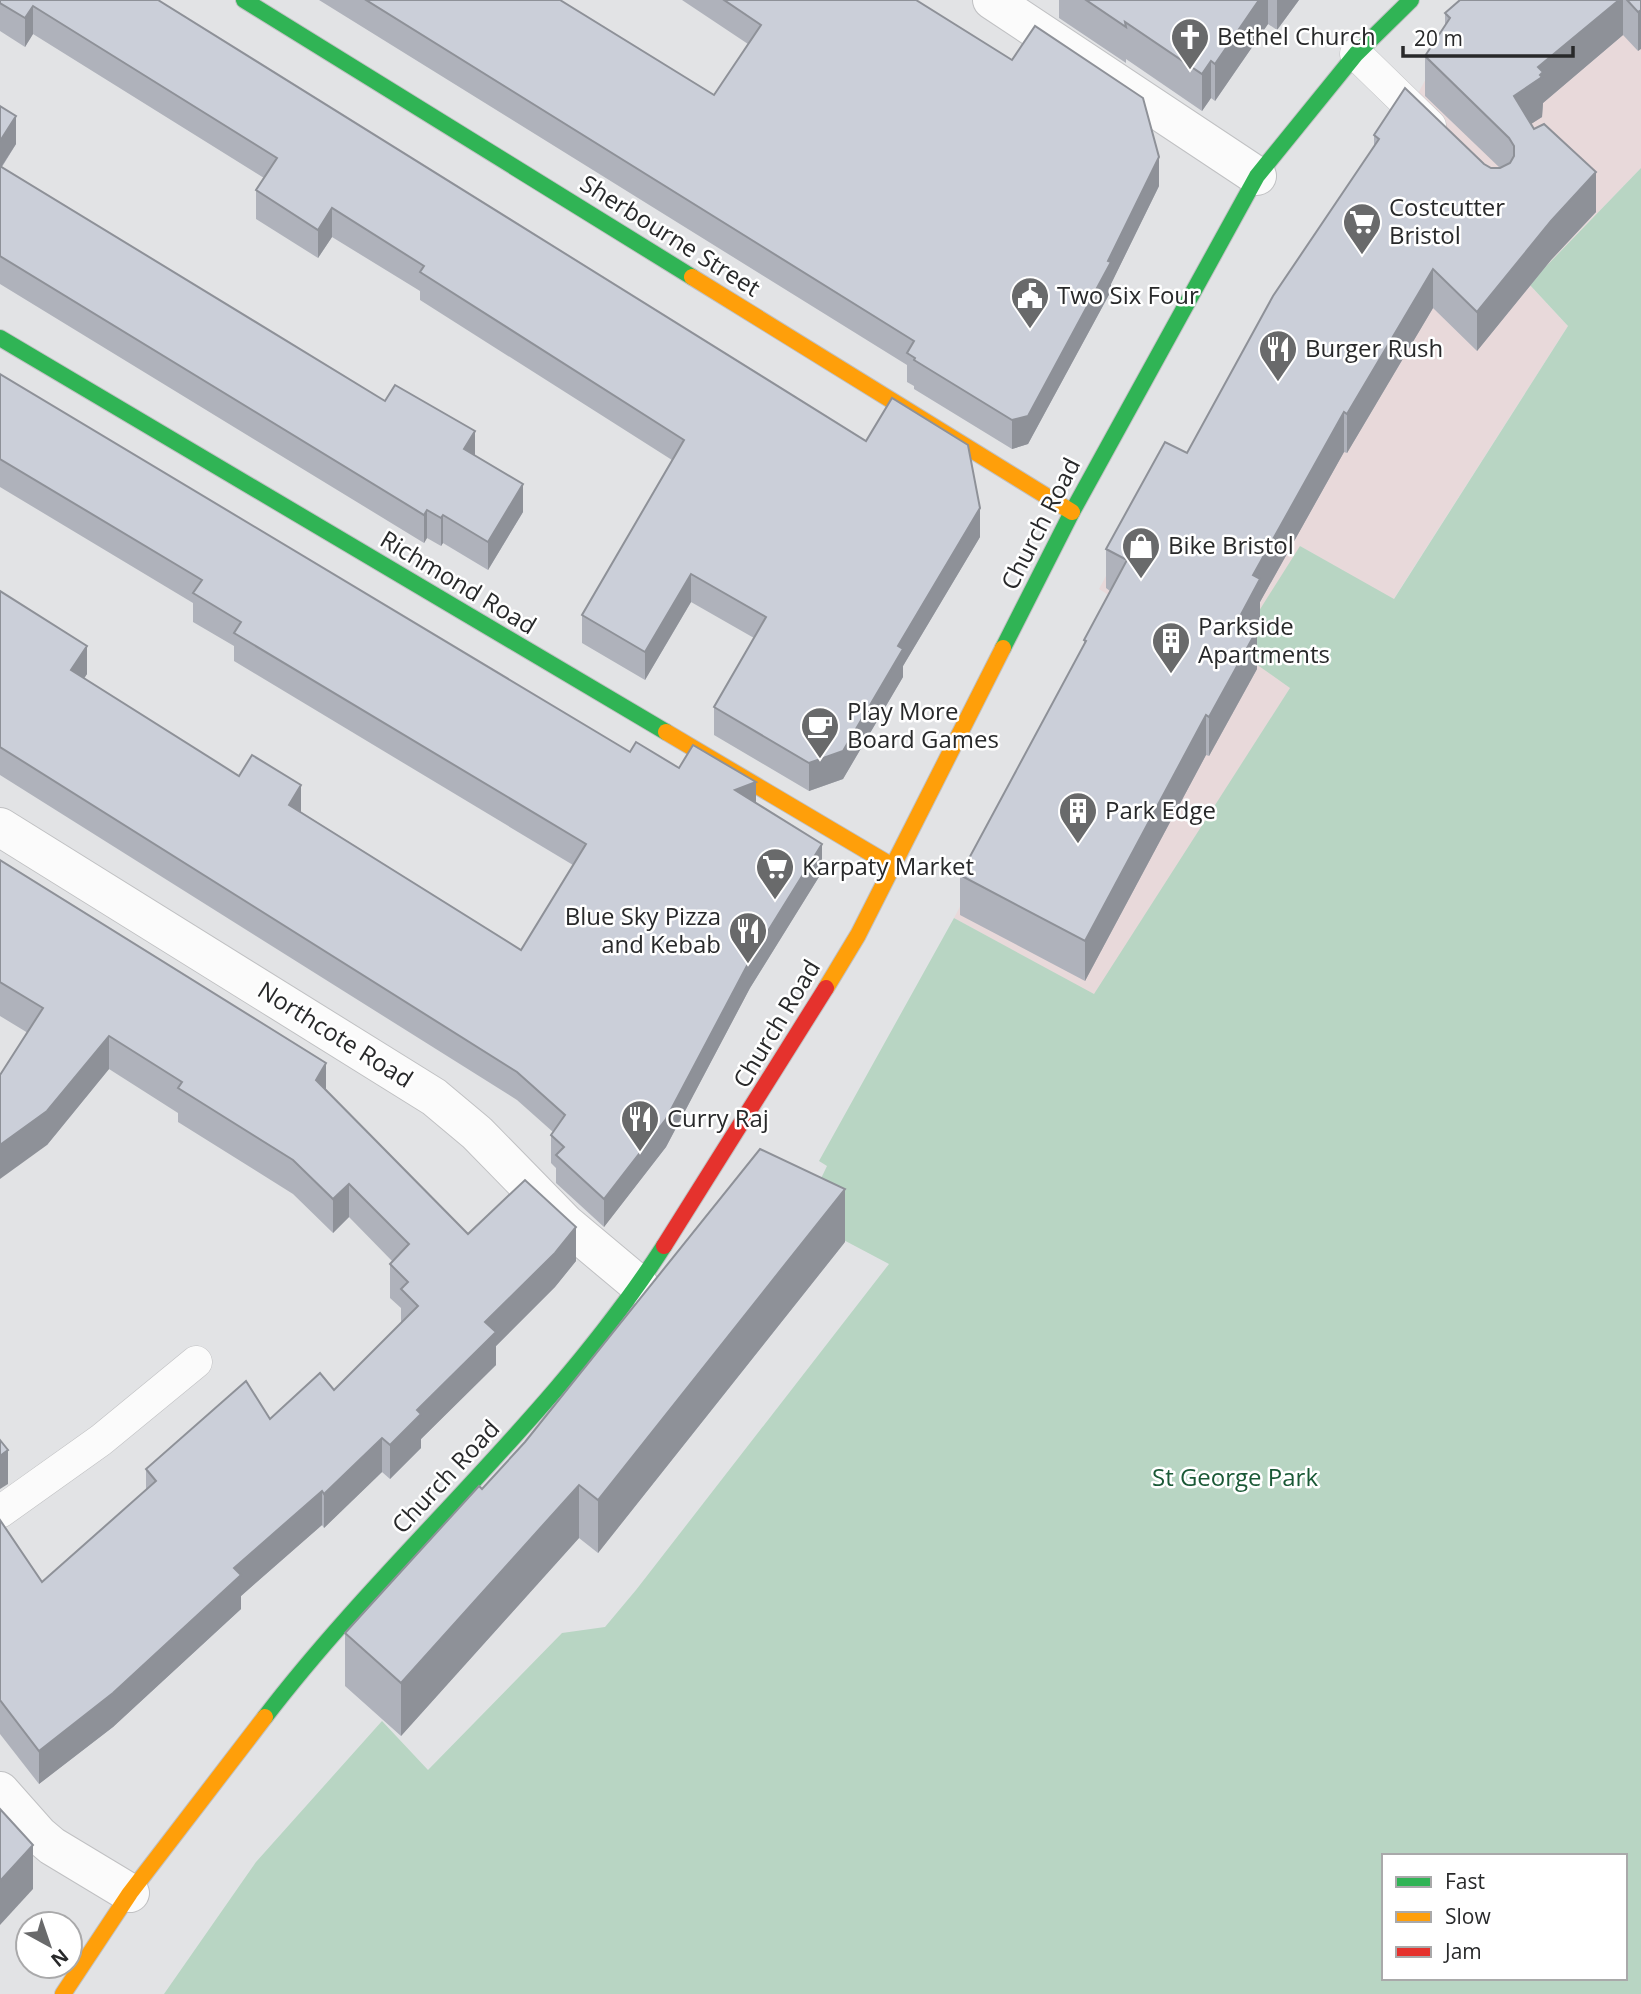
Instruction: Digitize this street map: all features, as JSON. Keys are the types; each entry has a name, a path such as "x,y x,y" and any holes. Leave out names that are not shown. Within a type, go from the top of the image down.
{"main road":[{"name":"Sherbourne Street","path":"244,0 1072,512"},
{"name":"Church Road","path":"62,1994 130,1893 287,1688 352,1611 553,1393 639,1285 769,1082 858,935 1072,512 1257,176 1356,54 1411,0"},
{"name":"Richmond Road","path":"0,338 894,867"}],"street":[{"path":"992,0 1257,176"},
{"name":"Northcote Road","path":"0,827 434,1097 477,1133 565,1223 639,1285"},
{"path":"0,1791 52,1846 130,1893"}],"lane":[{"path":"1356,54 1446,142"},
{"path":"0,1511 101,1440 196,1362"}],"shaded area":[{"path":"1641,0 1641,168 1529,284 1568,326 1393,600 1300,546 1291,687 1094,995 954,918 1120,602 1099,589 1161,474 1184,486 1403,121 1441,51"}],"green space":[{"name":"St George Park","path":"1641,168 1641,1994 164,1994 256,1862 382,1721 428,1770 562,1633 605,1627 889,1264 802,1218 827,1166 819,1161 954,918 1094,994 1290,688 1235,649 1300,546 1394,599 1568,326 1529,284"}],"building":[{"path":"0,0 158,0 866,441 892,398 968,445 980,508 898,646 903,649 843,751 809,763 714,707 766,617 691,574 645,652 582,615 684,440 420,272 424,266 332,208 318,230 256,190 277,158 33,6 25,18 0,3"},
{"path":"366,0 560,0 714,95 761,25 724,0 916,0 1012,60 1035,26 1143,98 1159,157 1108,261 1111,262 1028,416 1012,420 914,360 915,358 907,353 914,341"},
{"path":"1086,0 1259,0 1215,64 1211,61 1202,74 1125,22 1126,27"},
{"path":"1460,0 1619,0 1538,67 1543,72 1540,75 1542,77 1514,96 1534,129 1544,124 1596,172 1551,221 1477,312 1433,269 1347,414 1344,412 1253,575 1260,579 1238,620 1257,630 1209,717 1206,715 1085,941 960,875 1127,560 1106,549 1165,442 1187,453 1273,296 1379,139 1374,135 1405,88 1484,164 1491,168 1500,168 1510,163 1514,156 1514,146 1509,138 1425,56 1450,18 1445,13"},
{"path":"1627,0 1641,0 1641,10 1638,12"},
{"path":"0,106 16,116 0,141"},
{"path":"0,166 385,401 395,385 475,431 464,449 523,484 488,542 443,515 441,518 427,510 424,515 0,256"},
{"path":"0,374 630,752 636,742 679,768 693,745 756,782 735,790 822,844 750,960 666,1119 604,1199 556,1155 564,1147 551,1135 565,1115 517,1072 0,747 0,591 87,646 71,670 239,776 252,755 301,785 289,805 521,950 586,844 234,633 241,622 193,593 202,580 0,459"},
{"path":"0,860 326,1063 316,1080 468,1234 525,1180 576,1227 555,1253 485,1322 496,1332 417,1410 421,1414 390,1445 382,1438 324,1494 322,1491 234,1568 241,1575 113,1693 39,1751 0,1700 0,1520 42,1582 156,1481 146,1469 246,1381 270,1419 320,1373 334,1390 418,1306 401,1289 408,1282 390,1264 409,1244 349,1184 333,1199 293,1160 178,1088 182,1082 109,1036 47,1111 0,1145 0,1075 43,1008 0,982"},
{"path":"760,1149 845,1189 598,1500 579,1485 401,1683 345,1633 479,1486 482,1489 525,1442"},
{"path":"0,1440 8,1450 0,1456"},
{"path":"0,1809 33,1845 0,1881"}],"traffic: fast":[{"path":"244,0 692,277"},
{"path":"1003,648 1072,512 1257,176 1356,54 1411,0"},
{"path":"0,338 666,732"},
{"path":"265,1717 364,1599 572,1370 620,1310 664,1246"}],"traffic: slow":[{"path":"692,277 1072,512"},
{"path":"826,988 858,935 1003,648"},
{"path":"666,732 894,867"},
{"path":"63,1994 130,1893 265,1717"}],"traffic: jam":[{"path":"664,1246 826,988"}],"place":[{"name":"Bethel Church","path":"1190,71"},
{"name":"Costcutter Bristol","path":"1362,256"},
{"name":"Two Six Four","path":"1030,330"},
{"name":"Burger Rush","path":"1278,383"},
{"name":"Bike Bristol","path":"1141,580"},
{"name":"Parkside Apartments","path":"1171,675"},
{"name":"Play More Board Games","path":"820,760"},
{"name":"Park Edge","path":"1078,845"},
{"name":"Karpaty Market","path":"775,901"},
{"name":"Blue Sky Pizza and Kebab","path":"748,965"},
{"name":"Curry Raj","path":"640,1153"}]}
